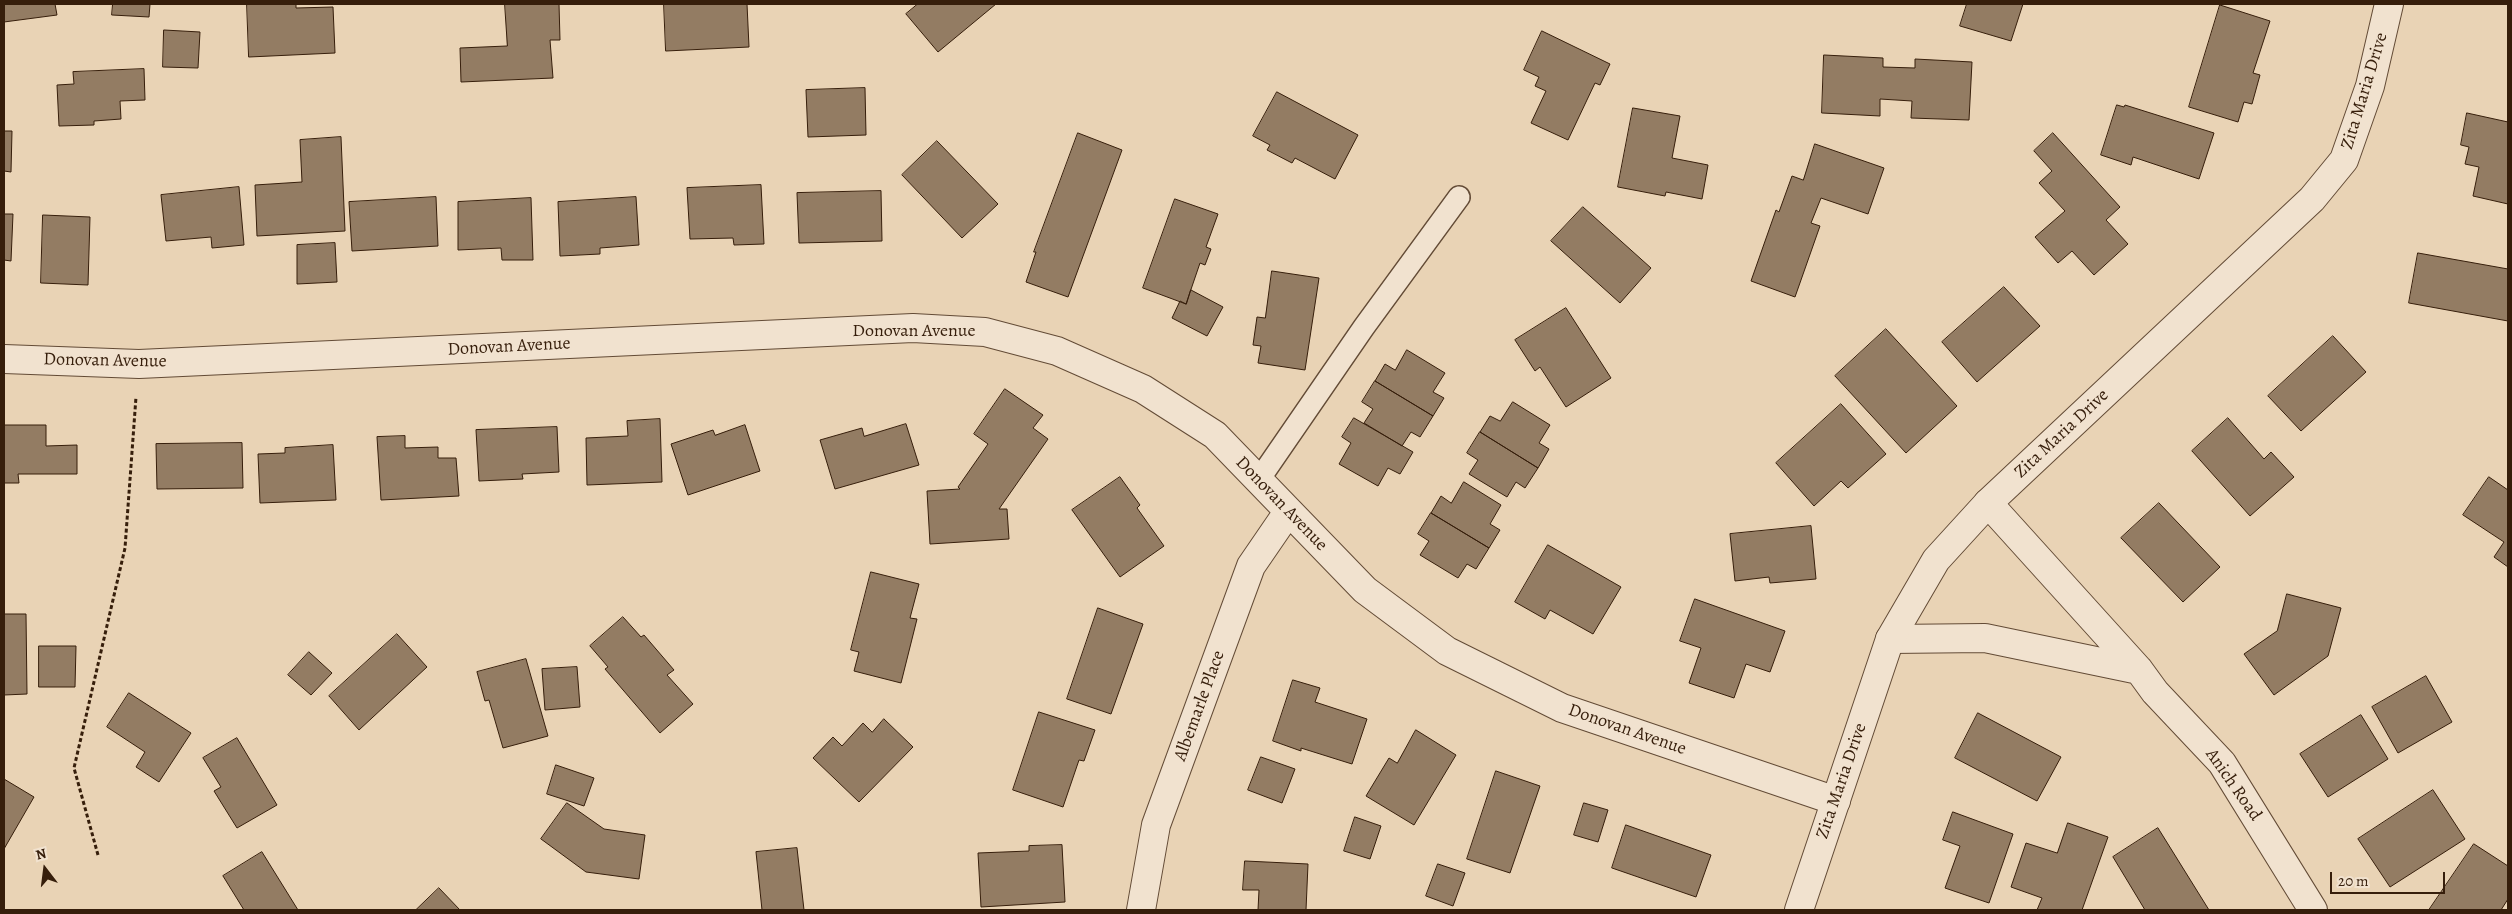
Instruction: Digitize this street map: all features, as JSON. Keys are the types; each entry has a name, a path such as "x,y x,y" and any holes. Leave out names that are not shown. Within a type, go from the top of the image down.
{"street":[{"name":"Zita Maria Drive","path":"1798,910 1890,639 1936,560 1988,504 2312,199 2344,160 2370,86 2389,4"},
{"name":"Donovan Avenue","path":"4,359 138,364 913,328 985,332 1058,351 1143,390 1215,435 1365,590 1446,651 1562,708 1836,801"},
{"name":"Anich Road","path":"1988,504 2139,670 2155,692 2222,763 2313,910"},
{"name":"Albemarle Place","path":"1140,910 1156,825 1251,566 1288,512"},
{"path":"1890,639 1985,638 2139,670"}],"lane":[{"path":"1258,480 1364,327 1459,197"}],"path":[{"path":"98,855 74,768 125,548 136,392"}],"building":[{"path":"4,4 55,4 57,15 4,22"},
{"path":"113,4 150,4 149,17 112,15"},
{"path":"247,4 296,4 296,8 333,7 335,53 249,57"},
{"path":"505,4 559,4 560,40 550,40 553,78 461,82 460,48 507,46"},
{"path":"664,4 747,4 749,47 666,51"},
{"path":"918,4 996,4 938,52 906,14"},
{"path":"1967,4 2023,4 2011,41 1960,26"},
{"path":"2220,5 2270,21 2253,73 2260,75 2252,104 2244,102 2238,122 2189,107"},
{"path":"164,30 200,32 198,68 163,67"},
{"path":"1542,31 1610,64 1600,85 1595,83 1568,140 1531,123 1546,91 1535,86 1539,77 1524,70"},
{"path":"1824,55 1883,58 1883,67 1915,68 1915,59 1972,62 1969,120 1911,118 1912,101 1880,99 1880,116 1822,113"},
{"path":"144,69 145,100 120,101 121,119 94,121 94,125 59,126 57,85 74,84 73,72"},
{"path":"865,88 866,135 808,137 806,90"},
{"path":"1277,92 1358,135 1335,179 1295,158 1292,163 1267,150 1270,145 1253,136"},
{"path":"2117,105 2124,107 2125,105 2214,133 2199,179 2133,157 2131,165 2101,155"},
{"path":"1633,108 1680,116 1672,158 1708,165 1702,199 1666,192 1665,196 1618,187"},
{"path":"2467,113 2508,122 2508,204 2473,196 2479,167 2465,164 2469,147 2461,145"},
{"path":"4,131 12,131 11,172 4,171"},
{"path":"1078,133 1122,150 1068,297 1026,282 1036,252 1034,252"},
{"path":"2053,133 2120,207 2106,220 2128,244 2094,275 2072,251 2058,263 2035,237 2065,211 2039,183 2052,171 2034,151"},
{"path":"341,137 345,231 257,236 255,185 302,182 300,140"},
{"path":"937,141 998,204 962,238 902,175"},
{"path":"1815,144 1884,168 1868,214 1821,198 1811,223 1820,226 1795,297 1751,281 1776,210 1779,212 1792,176 1803,180"},
{"path":"761,185 764,244 734,245 733,238 690,239 687,188"},
{"path":"239,187 244,245 212,248 211,237 166,241 161,195"},
{"path":"881,191 882,241 799,243 797,193"},
{"path":"436,197 438,246 352,251 349,202"},
{"path":"636,197 639,245 600,248 600,254 560,256 558,202"},
{"path":"531,198 533,260 502,260 501,248 458,250 458,202"},
{"path":"1175,199 1218,214 1206,247 1211,249 1205,265 1200,263 1186,304 1143,288"},
{"path":"1583,207 1651,268 1620,303 1551,241"},
{"path":"4,214 13,214 11,261 4,260"},
{"path":"43,215 90,217 88,285 41,283"},
{"path":"335,243 337,282 297,284 297,245"},
{"path":"2418,253 2508,269 2508,321 2409,303"},
{"path":"1272,271 1319,278 1305,370 1258,363 1261,346 1253,345 1257,317 1265,318"},
{"path":"2004,287 2040,326 1977,382 1942,342"},
{"path":"1191,290 1223,307 1207,336 1172,318 1180,301 1186,304"},
{"path":"1566,308 1611,378 1566,407 1540,367 1535,371 1515,340"},
{"path":"1886,329 1957,406 1906,453 1835,376"},
{"path":"2333,336 2366,372 2301,431 2268,396"},
{"path":"1407,350 1445,373 1433,392 1444,398 1433,416 1375,381 1385,364 1395,370"},
{"path":"1375,381 1433,416 1420,437 1411,432 1402,446 1364,423 1373,409 1362,402"},
{"path":"1005,389 1043,415 1033,428 1048,439 999,509 1007,509 1009,539 930,544 927,491 960,489 958,487 988,444 974,434"},
{"path":"1513,402 1550,425 1539,443 1549,449 1538,468 1480,432 1490,416 1500,421"},
{"path":"1841,404 1886,454 1848,488 1841,481 1814,506 1776,463"},
{"path":"1354,418 1413,452 1400,474 1388,468 1378,486 1339,464 1351,443 1342,437"},
{"path":"2228,418 2264,459 2271,452 2294,477 2250,516 2192,451"},
{"path":"660,419 662,482 587,485 586,438 628,436 627,421"},
{"path":"906,424 919,465 835,489 820,440 862,428 864,436"},
{"path":"4,425 46,425 46,446 77,445 77,474 18,474 19,483 4,483"},
{"path":"745,425 760,471 688,495 671,444 713,430 715,435"},
{"path":"557,427 559,472 522,474 523,479 479,481 476,430"},
{"path":"1480,432 1538,468 1525,488 1516,482 1507,497 1469,474 1478,460 1467,453"},
{"path":"405,436 405,448 438,447 438,458 456,458 459,496 381,500 377,437"},
{"path":"242,443 243,488 157,489 156,444"},
{"path":"333,445 336,500 260,503 258,454 285,453 285,448"},
{"path":"1120,477 1140,505 1137,508 1164,546 1120,577 1072,510"},
{"path":"2489,477 2508,490 2508,567 2494,557 2504,542 2463,515"},
{"path":"1464,482 1501,505 1490,524 1500,530 1489,548 1431,513 1441,496 1451,503"},
{"path":"2159,503 2220,567 2183,602 2121,538"},
{"path":"1431,513 1489,548 1476,569 1467,564 1458,578 1420,555 1429,541 1418,534"},
{"path":"1811,526 1816,579 1770,583 1769,577 1735,581 1730,534"},
{"path":"1548,545 1621,587 1593,634 1550,610 1545,619 1515,602"},
{"path":"871,572 919,584 910,618 917,619 901,683 854,671 859,652 851,650"},
{"path":"2287,594 2341,608 2328,656 2274,695 2244,654 2277,631"},
{"path":"1695,599 1785,631 1770,672 1746,664 1734,698 1689,683 1701,648 1680,641"},
{"path":"1098,608 1143,624 1111,714 1067,699"},
{"path":"4,614 26,614 27,694 4,695"},
{"path":"623,617 641,637 644,635 674,670 667,675 693,704 660,733 605,669 608,667 590,646"},
{"path":"397,634 427,667 359,730 329,696"},
{"path":"39,646 76,646 75,687 39,687"},
{"path":"309,652 332,673 311,695 288,675"},
{"path":"526,659 548,736 503,748 489,700 485,701 477,672"},
{"path":"577,667 580,707 545,710 542,669"},
{"path":"2426,676 2452,722 2398,753 2372,707"},
{"path":"1293,680 1320,688 1315,702 1367,719 1352,764 1301,748 1301,751 1273,741"},
{"path":"129,693 191,733 159,782 136,767 145,752 107,727"},
{"path":"1039,712 1095,730 1084,761 1079,760 1063,807 1013,790"},
{"path":"1978,713 2061,757 2037,801 1955,758"},
{"path":"2361,715 2388,759 2328,797 2300,754"},
{"path":"884,719 913,747 859,802 813,758 833,737 842,746 863,723 872,732"},
{"path":"1416,730 1456,755 1414,825 1366,796 1389,758 1397,763"},
{"path":"237,738 277,805 237,828 214,791 221,787 203,758"},
{"path":"1261,757 1295,769 1282,803 1248,790"},
{"path":"556,765 594,778 584,806 547,794"},
{"path":"1496,771 1540,786 1510,873 1467,859"},
{"path":"4,779 34,797 4,849"},
{"path":"2433,790 2465,839 2390,887 2358,839"},
{"path":"567,803 604,829 645,835 639,879 586,872 541,839"},
{"path":"1584,803 1608,810 1598,842 1574,835"},
{"path":"1953,812 2013,834 1989,903 1945,888 1960,846 1943,840"},
{"path":"1355,817 1381,826 1370,859 1344,851"},
{"path":"2068,823 2108,837 2082,910 2037,910 2042,898 2011,887 2026,843 2057,853"},
{"path":"1626,825 1711,855 1696,897 1612,868"},
{"path":"2158,828 2209,910 2145,910 2113,857"},
{"path":"2474,844 2508,866 2508,899 2501,910 2429,910"},
{"path":"1062,845 1065,902 981,907 978,853 1029,851 1029,846"},
{"path":"797,848 804,910 762,910 756,852"},
{"path":"262,852 298,910 244,910 223,876"},
{"path":"1245,861 1308,864 1306,910 1258,910 1259,890 1243,890"},
{"path":"1438,864 1465,873 1453,906 1426,896"},
{"path":"439,888 460,910 416,910"}]}
